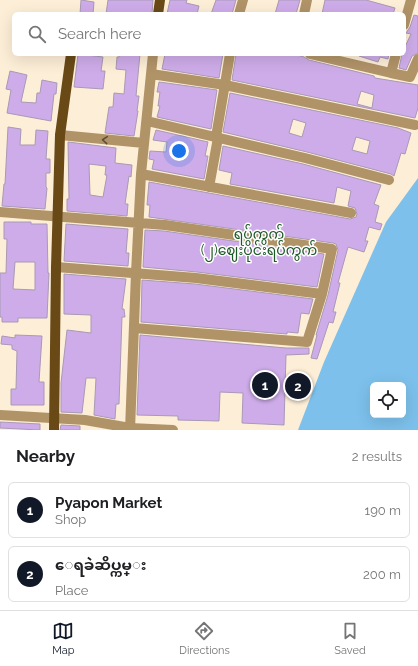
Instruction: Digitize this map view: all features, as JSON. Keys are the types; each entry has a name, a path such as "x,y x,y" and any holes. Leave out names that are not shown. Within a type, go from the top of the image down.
{"main road":[{"path":"158,12 160,0"},
{"path":"54,430 57,217 60,135 71,56"}],"street":[{"path":"240,12 243,0"},
{"path":"304,12 307,0"},
{"path":"406,13 408,1"},
{"path":"130,429 138,223 141,174 153,56"},
{"path":"209,187 230,56"},
{"path":"319,56 410,78 418,59"},
{"path":"391,73 395,56"},
{"path":"151,74 225,84 415,125"},
{"path":"147,121 305,158 389,180"},
{"path":"60,135 144,143"},
{"path":"141,174 351,213"},
{"path":"0,212 165,225 332,249 322,294 307,342 134,328"},
{"path":"56,267 196,278 322,294"},
{"path":"0,415 85,420 130,429 172,430"}],"water":[{"path":"418,178 418,430 298,430 324,362 386,222"}],"building":[{"path":"81,0 94,2 93,12 80,12"},
{"path":"108,0 153,0 152,12 106,12"},
{"path":"170,0 187,0 186,3 199,6 198,12 167,12"},
{"path":"216,0 236,0 233,12 212,12"},
{"path":"279,0 300,0 297,12 276,12"},
{"path":"325,0 366,0 395,8 394,12 322,12"},
{"path":"414,15 418,16 418,53 412,56 406,70 399,68 402,56 406,56 406,45 411,34 406,33 410,27"},
{"path":"78,56 103,57 101,71 105,71 103,89 74,87"},
{"path":"140,56 136,96 139,96 138,111 134,136 105,133 109,107 113,107 114,93 124,94 126,70 116,69 117,57"},
{"path":"165,56 223,56 219,78 162,69"},
{"path":"236,56 301,56 309,60 374,76 375,78 418,85 418,108 415,118 232,80","holes":["361,91 374,95 372,108 357,104"]},
{"path":"359,56 389,56 388,59 380,57 378,62"},
{"path":"10,71 27,75 21,102 36,103 37,93 40,93 42,80 57,83 56,94 54,94 51,121 7,113 11,90 6,89"},
{"path":"159,82 217,90 211,129 157,117 160,106 158,106 160,92 157,92"},
{"path":"230,93 398,128 411,133 405,154 401,153 394,176 307,152 223,132","holes":["293,119 306,123 302,137 289,133","356,137 370,141 367,154 352,150"]},
{"path":"8,127 21,129 20,145 35,145 36,130 48,131 46,159 50,159 50,173 46,173 47,188 45,209 2,206 5,184"},
{"path":"156,130 208,142 205,156 208,156 204,179 152,169 154,160 149,159 150,151 166,152 167,142 153,140"},
{"path":"68,142 116,148 115,163 132,165 125,204 128,204 127,216 67,211 67,199 69,199","holes":["89,164 106,166 105,175 107,175 103,197 90,195"]},
{"path":"223,146 303,164 381,185 374,204 379,206 375,222 382,224 380,230 369,227 365,241 368,241 364,252 348,247 338,283 340,283 333,312 336,312 333,323 329,322 317,359 311,358 328,295 338,250 336,244 149,217 150,205 147,205 149,182 350,219 356,217 357,214 355,208 348,206 351,191 337,187 334,203 230,184 232,173 219,170"},
{"path":"4,222 31,222 31,224 47,224 49,273 47,318 18,318 18,322 2,322 2,317 0,317 0,273 6,273 7,239 4,239","holes":["15,262 35,262 35,290 13,289"]},
{"path":"66,224 128,229 126,253 129,253 128,266 64,261"},
{"path":"145,230 164,231 324,254 317,287 143,267"},
{"path":"64,274 126,279 122,309 124,309 125,317 122,317 119,404 116,404 115,419 94,415 96,378 86,378 82,413 61,412 61,383 67,330 91,333 91,315 64,314"},
{"path":"142,280 195,284 313,299 309,314 301,313 298,333 287,332 287,334 141,322"},
{"path":"15,335 42,336 39,382 44,382 44,405 11,405 11,389 16,389 17,351 12,349 12,345 1,344 2,336 15,338"},
{"path":"140,335 286,348 309,348 309,354 286,355 284,425 242,423 243,393 220,392 219,421 178,420 178,416 137,415"},
{"path":"0,422 40,424 40,430 0,428"},
{"path":"61,425 80,426 80,430 60,430"}],"place":[{"name":"Pyapon Market","path":"265,385"},
{"name":"ေရခဲဆိပ္ကမ္း","path":"298,386"}],"district":[{"name":"ရပ်ကွက် (၂)ဈေးပိုင်းရပ်ကွက်","path":"259,242"}]}
